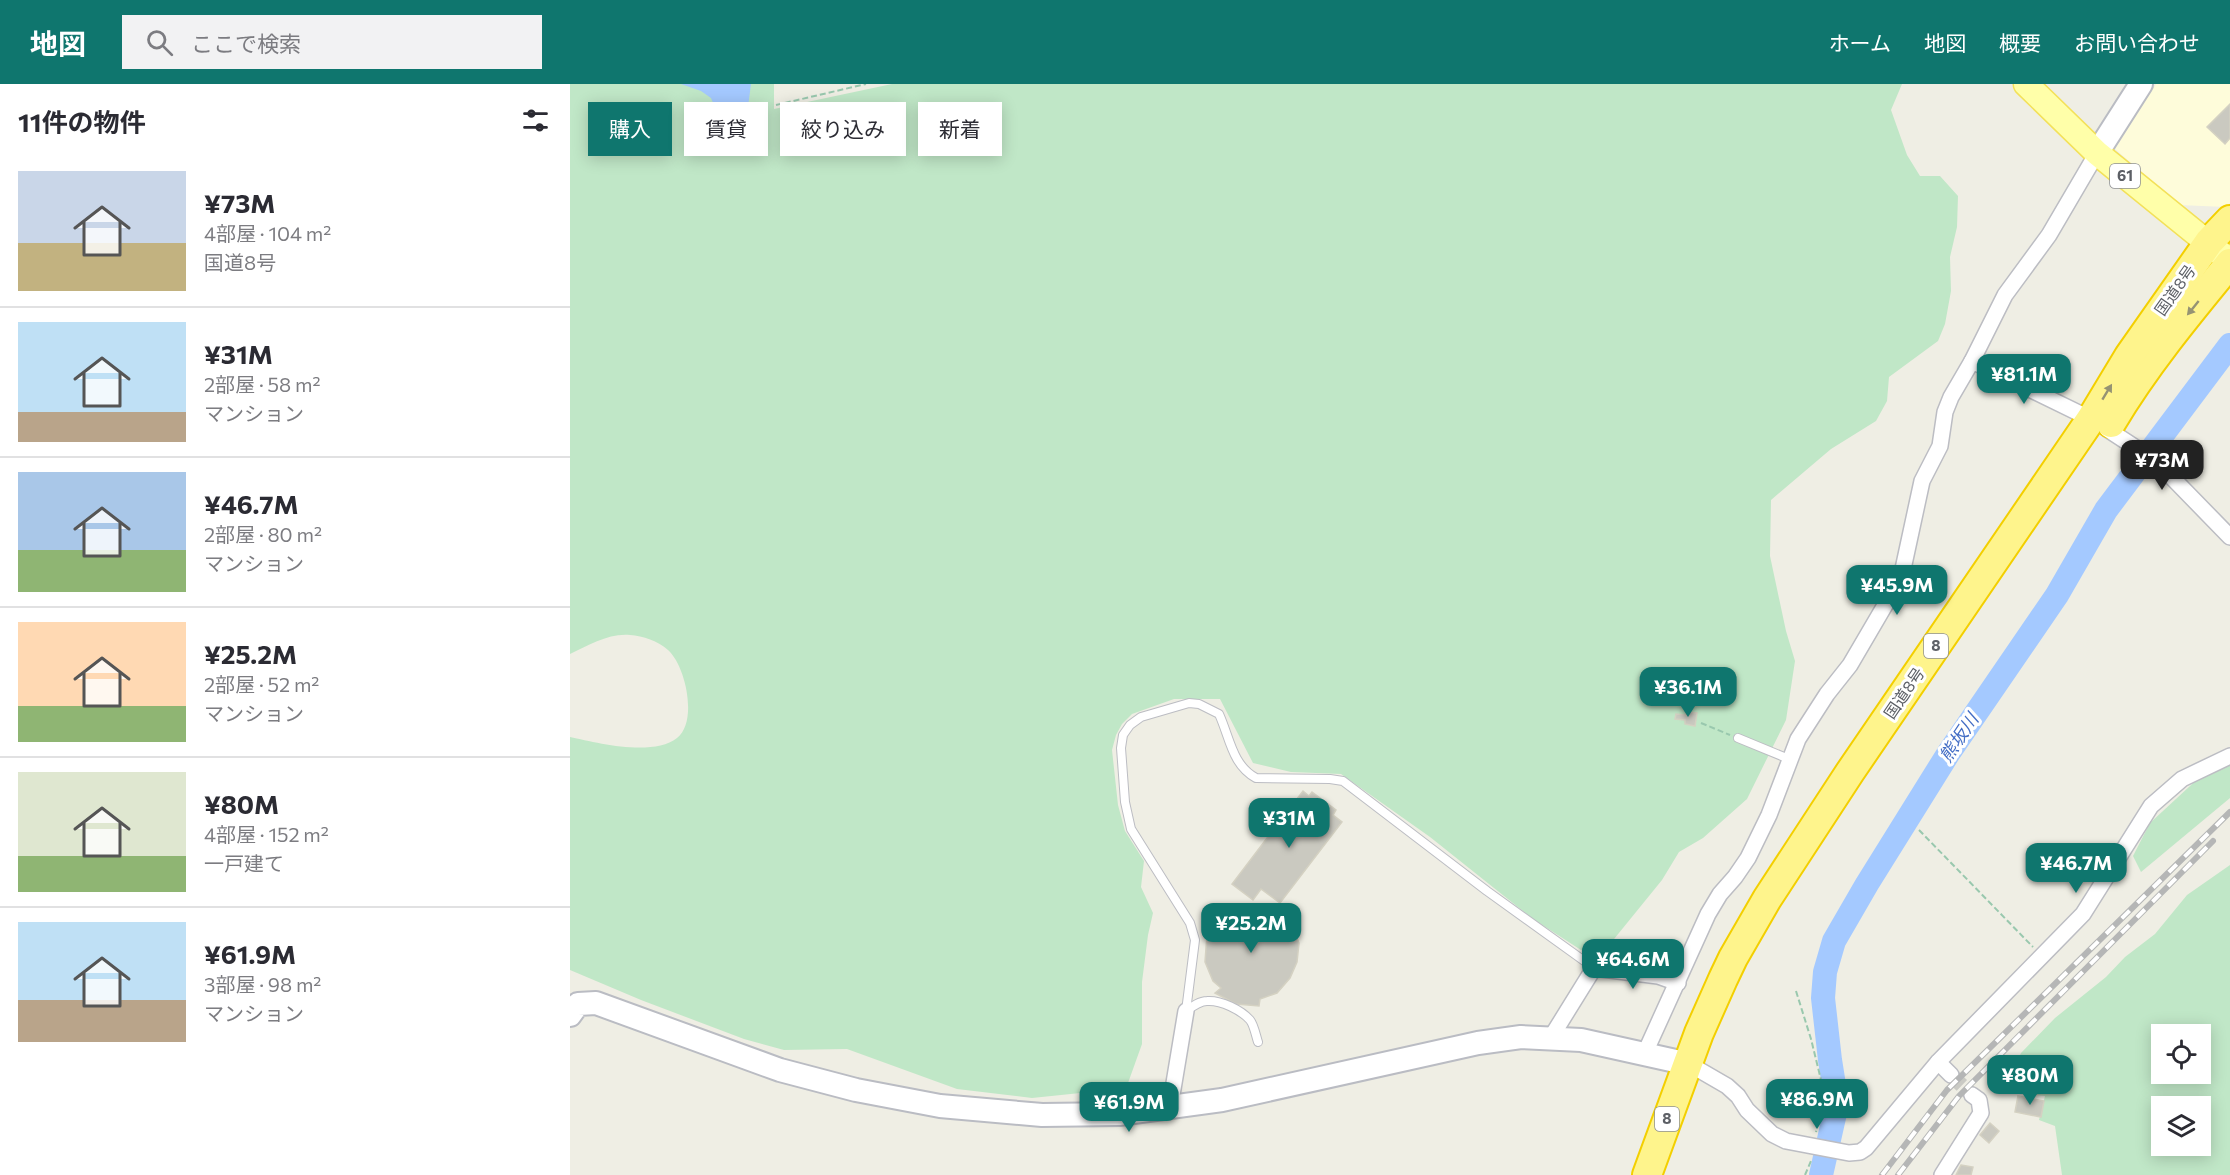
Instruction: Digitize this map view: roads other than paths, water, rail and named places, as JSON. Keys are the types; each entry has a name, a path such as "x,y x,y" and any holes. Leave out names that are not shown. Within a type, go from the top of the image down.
{"highway":[{"name":"国道8号","path":"2099,424 2129,356 2208,242 2230,220"},
{"name":"国道8号","path":"1647,1175 1700,1034 1733,958 1767,898 1850,772 2099,424 2125,399 2177,327 2230,262"}],"main road":[{"name":"61","path":"2026,84 2097,153 2230,262"}],"street":[{"path":"1644,1055 1708,914 1720,894 1748,858 1765,824 1798,739 1827,694 1850,664 1898,583 1922,481 1940,446 1945,411 1951,397 2005,295 2049,235 2141,84"},
{"path":"1972,361 2099,424 2156,461 2230,537"},
{"path":"570,1015 578,1004 596,1003 780,1070 856,1090 940,1106 1042,1115 1119,1114 1222,1100 1478,1042 1521,1037 1581,1041 1689,1064 1727,1086 1772,1134 1786,1141 1849,1153 1860,1152 1866,1148 1938,1062 2083,914 2151,806 2182,779 2230,756"},
{"path":"1550,1039 1594,968 1658,976 1678,982"},
{"path":"1170,1107 1186,1011"},
{"path":"1938,1062 1951,1075"},
{"path":"1942,1175 1981,1113 1979,1100 1972,1095"}],"lane":[{"path":"1186,1011 1195,940 1190,923 1131,829 1125,802 1121,748 1124,735 1130,725 1141,717 1189,704 1199,704 1219,714 1238,764 1246,772 1256,778 1343,781 1486,891 1594,968"},
{"path":"1738,738 1789,759"},
{"path":"1186,1011 1207,1000 1224,1004 1251,1021 1258,1042"}],"water":[{"path":"681,84 751,84 749,102 713,102 701,91"}],"waterway":[{"name":"熊坂川","path":"1821,1175 1837,1104 1823,998 1825,972 1834,941 1948,754 2057,595 2106,510 2230,345"}],"tunnel":[{"path":"1951,1075 1972,1095"}],"railway":[{"path":"1882,1175 1947,1090 2230,812"},
{"path":"1898,1175 1959,1096 2213,841"}]}
